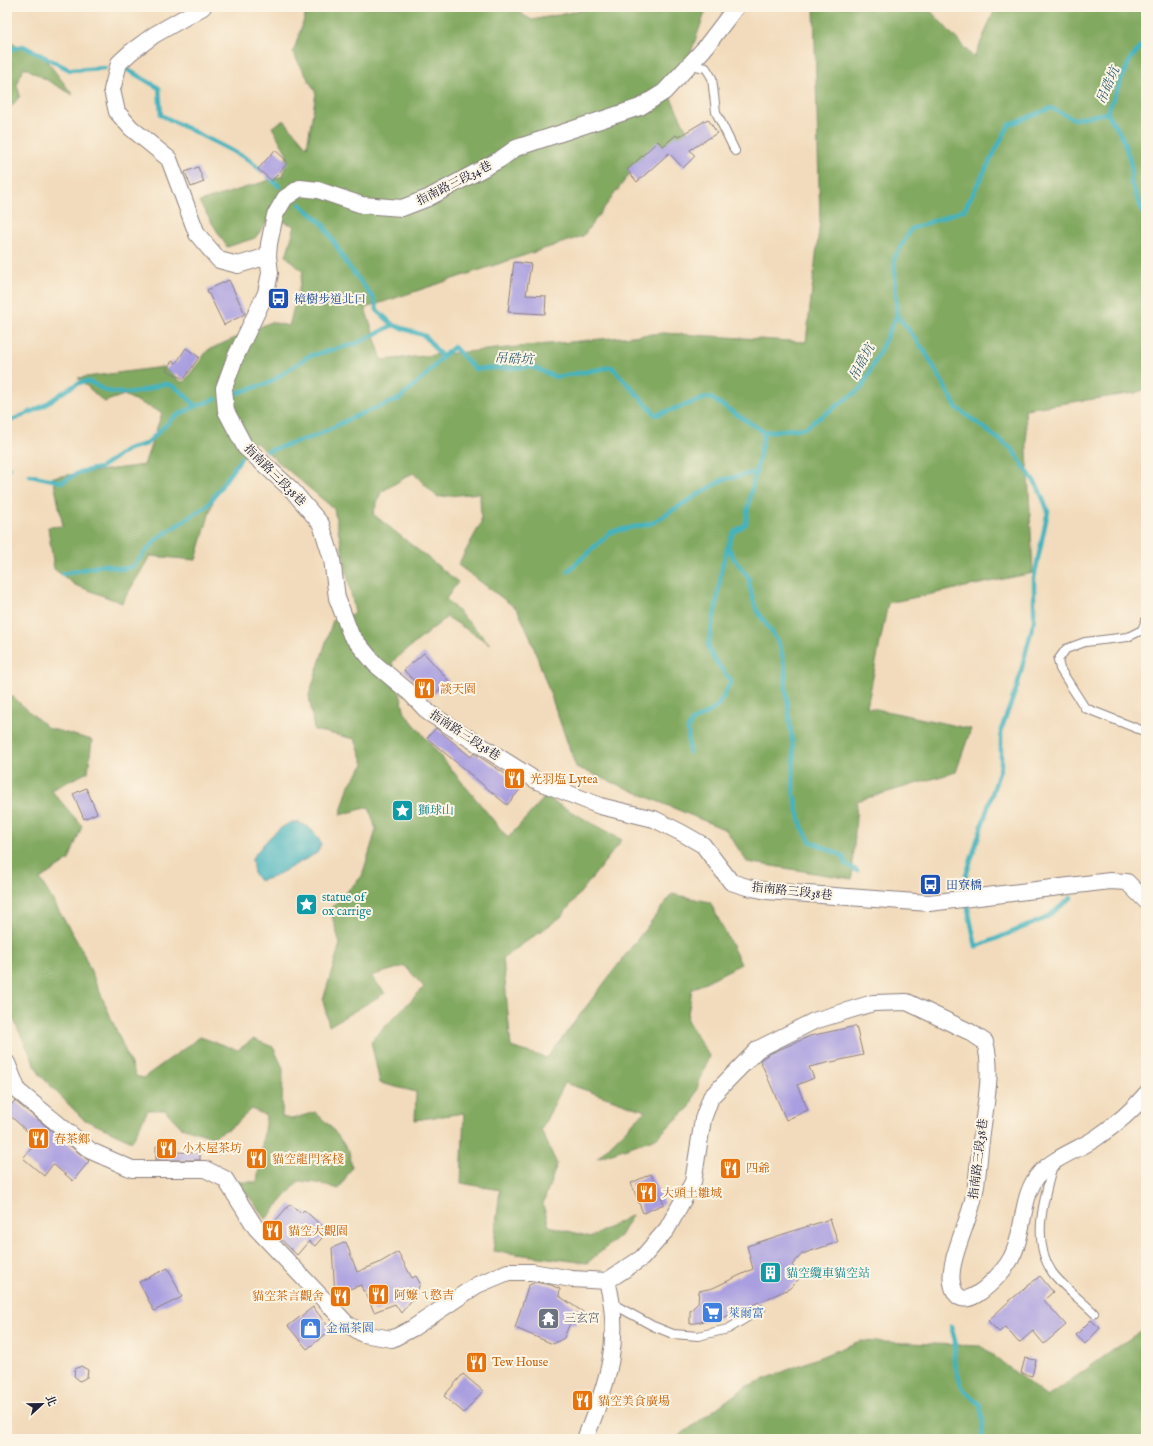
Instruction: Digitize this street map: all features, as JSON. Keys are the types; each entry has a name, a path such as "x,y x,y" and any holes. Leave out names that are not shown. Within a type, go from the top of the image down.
{"street":[{"path":"203,7 154,35 130,52 120,63 112,90 117,112 131,128 169,159 197,234 219,260 238,265 268,256"},
{"name":"指南路三段34巷","path":"268,256 275,215 285,198 300,188 318,190 362,205 402,208 428,198 499,160 516,148 640,107 664,92 704,49 736,7"},
{"name":"指南路三段38巷","path":"268,256 270,273 266,293 235,358 224,388 226,411 245,447 292,490 321,524 332,560 337,598 351,635 375,664 410,693 429,713 537,781 600,806 654,819 703,845 731,882 747,887 767,891 929,903 1110,881 1127,882 1146,902"},
{"name":"指南路三段38巷","path":"607,1281 642,1258 667,1229 693,1182 702,1119 711,1097 758,1049 814,1021 873,1003 907,1002 970,1032 986,1042 989,1066 975,1190 951,1269 954,1290 960,1296 966,1298 975,1296 986,1289 1010,1262 1017,1248 1030,1188 1040,1173 1053,1162 1097,1138 1138,1103 1146,1094"},
{"path":"7,1063 18,1091 53,1122 91,1151 132,1169 205,1169 225,1179 256,1228 346,1323 363,1334 392,1339 413,1328 477,1285 508,1272 532,1272 572,1279 607,1281 613,1304 614,1324 610,1371 585,1439"}],"lane":[{"path":"690,64 706,68 712,78 716,112 735,151"},
{"path":"1146,620 1142,630 1128,636 1085,642 1066,649 1058,660 1060,669 1085,708 1146,732"},
{"path":"1053,1162 1042,1204 1041,1230 1043,1256 1053,1274 1094,1313"},
{"path":"613,1304 653,1326 673,1334 698,1336 728,1329 761,1309"}],"green space":[{"path":"308,7 510,7 532,20 598,7 707,7 690,55 668,92 688,133 637,164 583,236 365,308 382,360 663,333 806,342 820,221 814,7 927,7 974,58 996,7 1146,7 1146,389 1135,393 1025,409 1033,573 888,603 867,707 971,729 956,772 857,801 852,879 747,862 726,830 576,767 529,634 517,609 458,565 481,523 480,493 437,497 413,473 381,492 373,514 458,582 446,599 490,644 447,617 392,662 405,713 508,838 545,797 622,840 561,917 503,958 511,1047 547,1058 672,894 710,902 741,964 692,989 687,1020 709,1056 690,1107 656,1138 597,1158 645,1111 565,1083 541,1130 557,1164 543,1204 549,1226 591,1237 632,1215 620,1236 587,1263 493,1251 500,1190 461,1183 464,1113 415,1120 416,1092 380,1083 371,1041 424,987 405,966 371,976 385,993 329,1026 323,1000 340,944 330,909 362,876 376,830 369,807 340,815 349,785 364,764 355,739 314,730 309,695 333,620 355,613 334,509 255,442 215,494 196,560 150,556 122,603 75,585 54,569 48,527 63,526 53,477 144,465 162,413 124,395 104,402 78,378 163,367 183,383 208,350 271,322 289,326 303,272 286,256 295,226 271,217 255,238 227,247 199,202 283,176 287,154 272,127 284,120 307,147 316,93 293,53"},
{"path":"7,41 43,56 73,95 24,67 17,84 20,96 7,112"},
{"path":"7,696 13,697 48,728 92,740 88,772 51,790 82,826 69,860 40,879 81,948 136,1076 143,1078 200,1037 238,1050 253,1039 273,1047 283,1068 282,1117 292,1119 315,1112 331,1127 349,1151 352,1167 339,1189 317,1183 299,1181 266,1219 238,1182 257,1182 266,1116 252,1109 232,1127 212,1137 181,1127 165,1110 148,1110 132,1141 83,1119 40,1075 7,1006"},
{"path":"1146,1327 1146,1439 675,1439 745,1387 860,1341 981,1346 1047,1397"}],"water":[{"path":"292,822 297,822 310,828 321,844 317,853 273,877 259,881 254,874 252,859 275,833"}],"building":[{"path":"708,119 717,133 690,150 695,156 683,168 669,153 637,182 627,170 658,141 663,146 676,135 678,137"},
{"path":"275,150 288,162 272,181 258,169"},
{"path":"198,167 204,182 191,187 185,172"},
{"path":"514,262 531,264 526,295 546,296 545,314 508,312"},
{"path":"229,280 245,314 224,325 207,290"},
{"path":"186,348 199,357 184,379 166,370 172,361 176,363"},
{"path":"424,653 449,681 430,698 404,670"},
{"path":"436,728 471,757 474,753 523,786 507,805 427,738"},
{"path":"86,788 97,813 84,819 73,794"},
{"path":"856,1026 863,1055 809,1067 814,1078 797,1085 808,1110 786,1120 760,1060 769,1054 810,1036"},
{"path":"15,1101 89,1161 73,1181 53,1164 44,1176 23,1158 38,1141 7,1113 7,1109"},
{"path":"156,1146 175,1147 175,1152 200,1153 200,1160 156,1160"},
{"name":"大頭土雛城","path":"651,1174 664,1204 643,1213 631,1183"},
{"path":"290,1204 301,1213 304,1210 328,1231 315,1246 309,1241 297,1255 269,1228"},
{"name":"貓空纜車貓空站","path":"830,1219 838,1242 802,1254 792,1265 801,1277 789,1289 725,1317 690,1324 690,1311 698,1303 699,1291 713,1288 753,1269 747,1246"},
{"path":"346,1242 357,1272 379,1263 398,1252 412,1278 416,1276 420,1283 416,1295 401,1313 395,1304 374,1312 361,1285 335,1294 332,1248"},
{"path":"168,1268 182,1297 154,1311 139,1282"},
{"path":"1040,1276 1053,1292 1044,1300 1066,1325 1044,1344 1033,1331 1019,1343 1005,1327 999,1332 988,1321 1008,1302"},
{"name":"三玄宮","path":"535,1282 551,1285 560,1289 559,1296 583,1312 575,1325 570,1323 564,1338 553,1344 515,1328 528,1286"},
{"name":"金福茶園","path":"313,1307 331,1330 307,1349 288,1326"},
{"path":"1091,1320 1100,1328 1085,1344 1076,1335"},
{"path":"1025,1358 1036,1360 1032,1376 1021,1373"},
{"path":"81,1366 88,1370 87,1377 80,1381 74,1376 75,1369"},
{"path":"463,1374 483,1391 464,1413 444,1396"}],"waterway":[{"name":"吊硞坑","path":"300,204 323,224 347,264 374,299 377,310 393,325 425,336 442,357 454,347 475,369 532,367 556,377 612,367 656,415 709,397 764,432 805,428 862,388 897,315 894,259 911,229 964,210 1009,125 1051,108 1074,119 1107,113 1130,60 1146,40"},
{"path":"7,50 23,46 70,70 105,68"},
{"path":"128,70 159,88 161,115 246,158 262,171"},
{"path":"1107,113 1122,136 1131,164 1131,183 1146,219"},
{"path":"269,177 279,186"},
{"path":"897,315 924,350 957,408 1012,449 1038,487 1048,511 1034,578 1034,620 1017,687 1001,730 1001,766 963,885 976,947 1046,918 1071,898"},
{"path":"230,395 269,383 309,356 358,343 393,325"},
{"path":"268,451 315,436 356,416 399,399 426,375 442,357"},
{"path":"7,422 39,408 72,387 86,381 104,390 121,393 141,391 161,384 167,384 174,386 196,406"},
{"path":"30,475 62,482 80,472 100,468 128,449 146,444 174,417 196,406 216,399"},
{"path":"689,753 688,729 692,721 707,714 717,706 724,696 731,681 713,658 708,646 722,567 733,533 746,524 749,501 764,432"},
{"path":"63,574 104,565 121,569 132,567 158,538 208,505 241,458"},
{"path":"568,571 611,532 652,523 722,480 757,472"},
{"path":"728,546 733,557 749,578 749,585 756,609 779,643 785,667 786,690 794,757 793,791 802,827 810,841 843,856 846,864 857,871"},
{"path":"951,1326 955,1341 954,1360 962,1388 980,1405 983,1420 982,1439"}],"place":[{"name":"樟樹步道北口","path":"279,299"},
{"name":"談天園","path":"424,689"},
{"name":"光羽塩 Lytea","path":"514,779"},
{"name":"獅球山","path":"402,810"},
{"name":"田寮橋","path":"930,885"},
{"name":"statue of ox carrige","path":"307,904"},
{"name":"春茶鄉","path":"39,1139"},
{"name":"小木屋茶坊","path":"166,1148"},
{"name":"貓空龍門客棧","path":"256,1159"},
{"name":"四爺","path":"731,1168"},
{"name":"大頭土雛城","path":"647,1193"},
{"name":"貓空大觀園","path":"272,1231"},
{"name":"貓空纜車貓空站","path":"771,1273"},
{"name":"阿嬤ㄟ憨吉","path":"379,1295"},
{"name":"貓空茶言觀舍","path":"340,1296"},
{"name":"萊爾富","path":"712,1313"},
{"name":"三玄宮","path":"549,1318"},
{"name":"金福茶園","path":"310,1328"},
{"name":"Tew House","path":"476,1362"},
{"name":"貓空美食廣場","path":"582,1401"}]}
